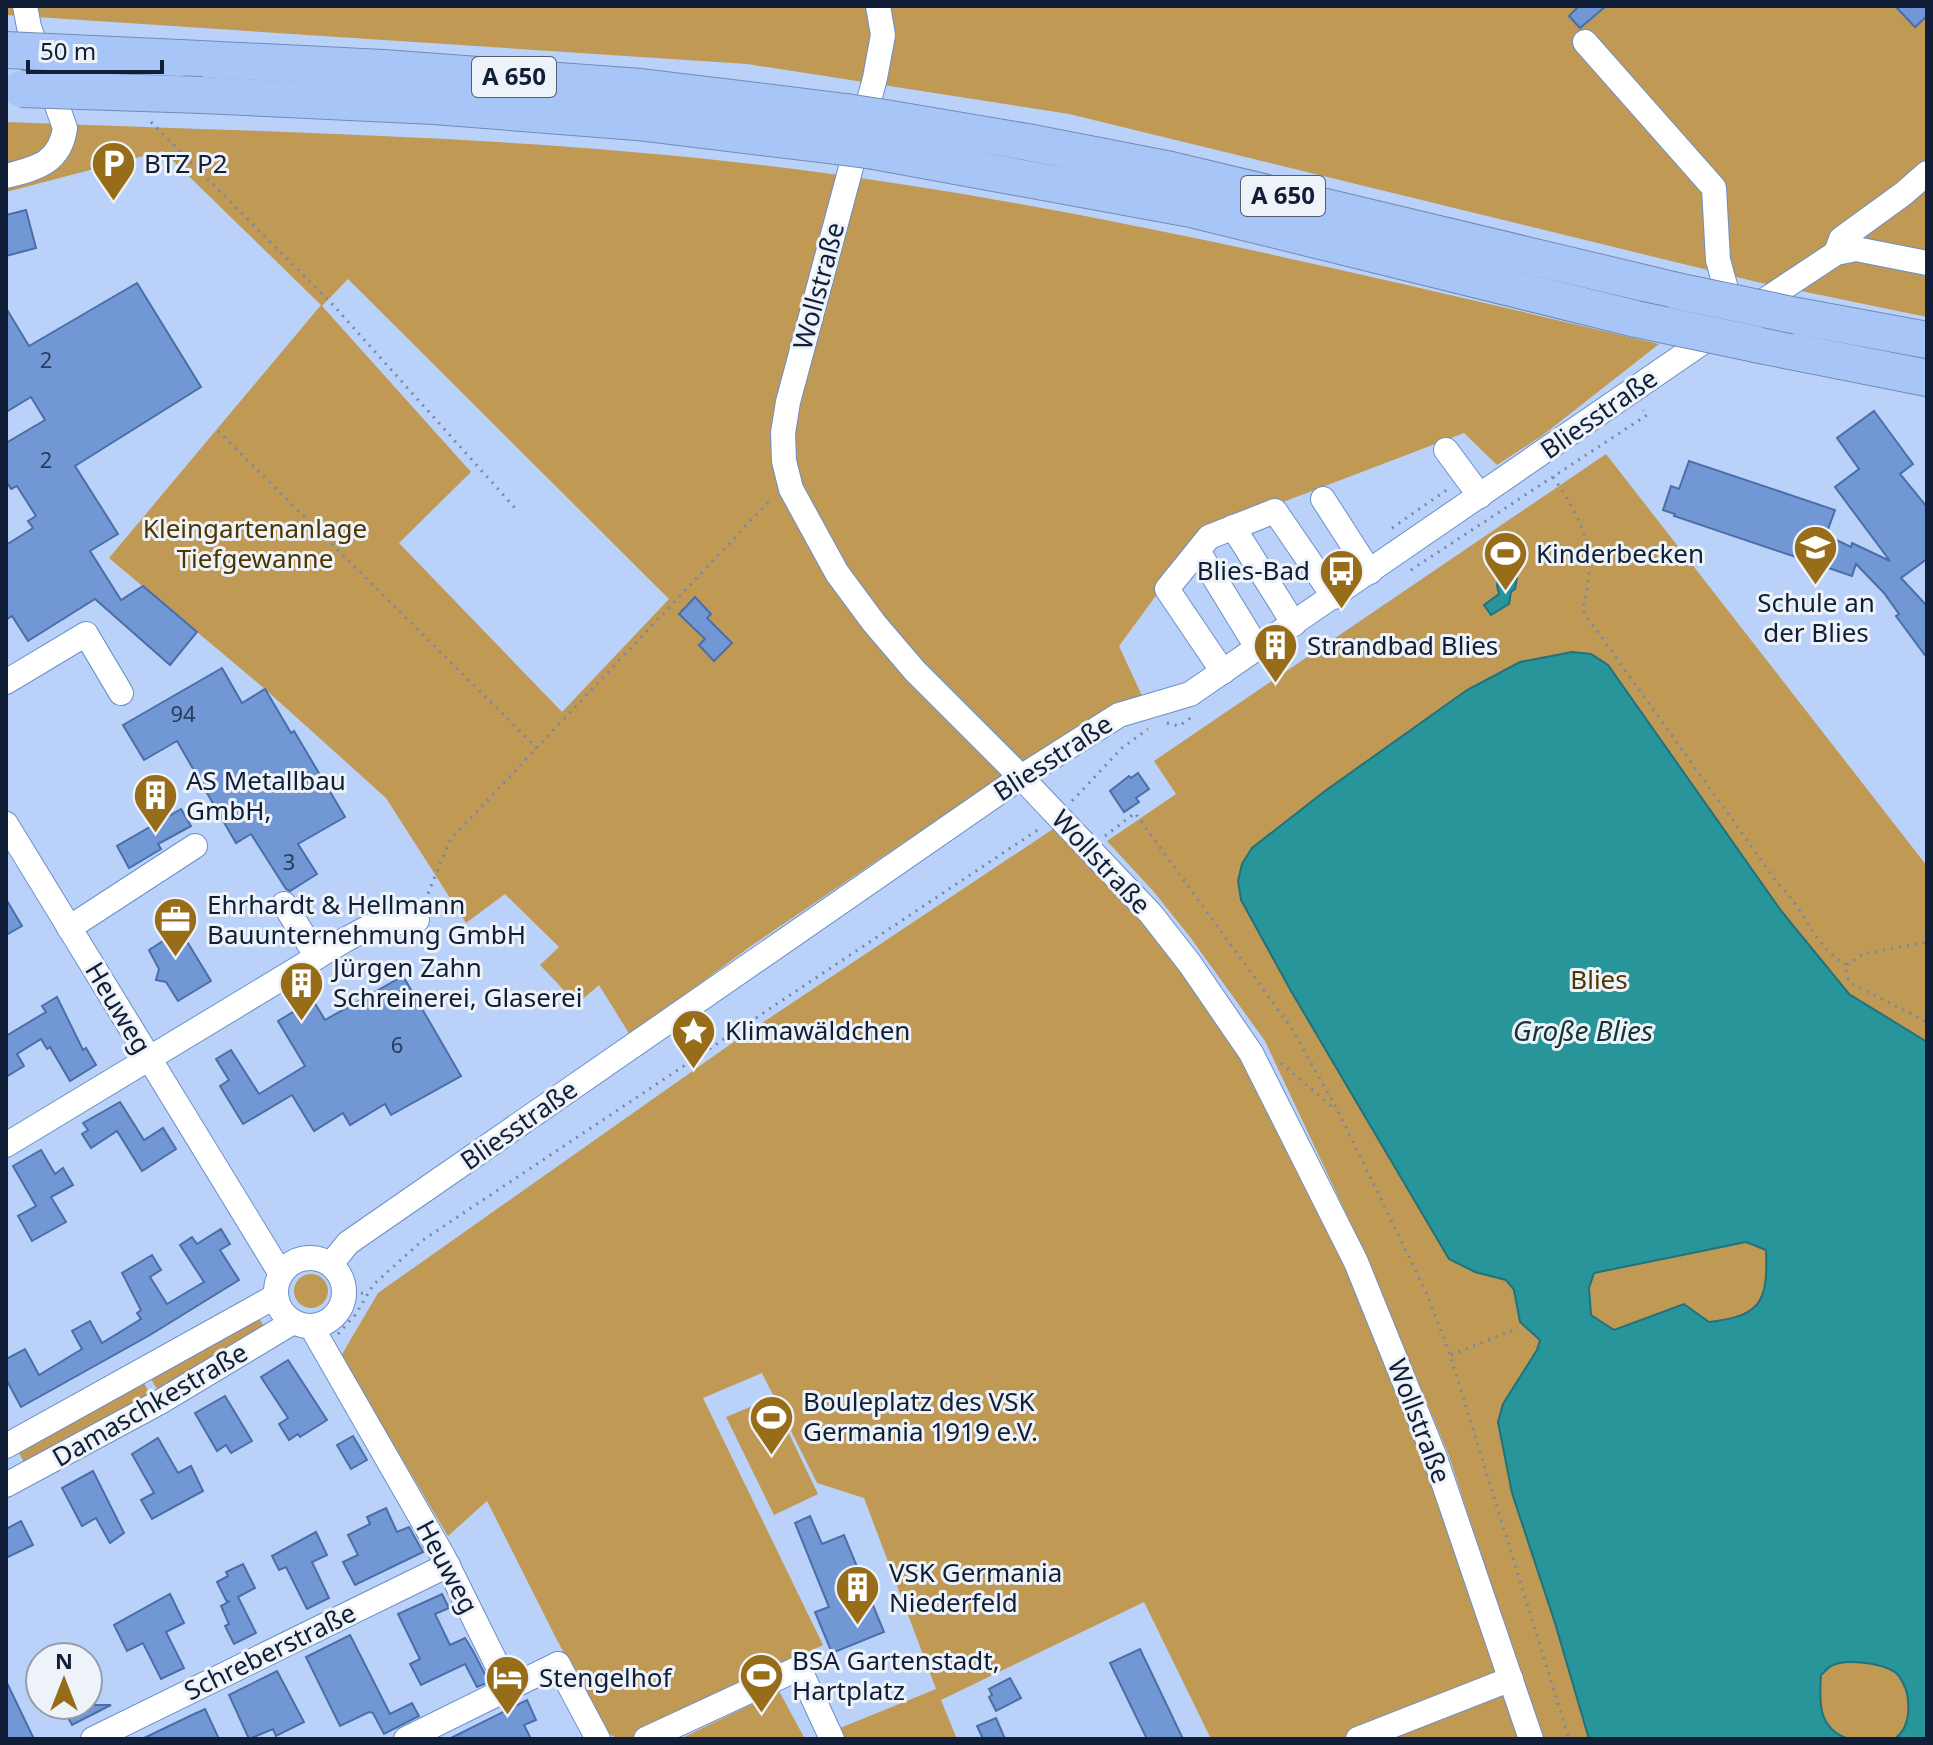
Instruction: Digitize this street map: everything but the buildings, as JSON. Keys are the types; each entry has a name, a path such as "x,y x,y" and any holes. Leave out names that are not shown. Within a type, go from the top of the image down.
{"highway":[{"name":"A 650","path":"6,50 383,68 641,87 841,129 1027,142 1171,170 1366,214 1677,291 1927,340"},
{"name":"A 650","path":"13,89 202,95 466,108 637,122 841,129"},
{"name":"A 650","path":"879,134 1636,319 1746,332 1927,378"}],"street":[{"path":"6,176 44,164 62,145 65,128 29,27 25,6"},
{"name":"Wollstraße","path":"878,6 883,35 875,78 788,402 783,433 784,461 791,489 837,573 874,623 915,671 1151,914 1190,964 1251,1053 1356,1262 1434,1455 1531,1739"},
{"path":"1585,42 1714,188 1718,260 1730,308 1746,332"},
{"name":"Bliesstraße","path":"331,1264 348,1243 1021,777 1119,715 1190,694 1480,496 1746,332 1836,253 1841,239 1927,173"},
{"path":"1836,253 1856,249 1927,263"},
{"path":"1446,450 1480,496"},
{"path":"1323,499 1370,572"},
{"path":"1223,672 1167,589 1209,537 1275,511 1334,597"},
{"path":"1233,527 1294,624"},
{"path":"1198,551 1258,649"},
{"path":"6,682 86,634 121,693"},
{"name":"Heuweg","path":"6,824 149,1058 278,1285"},
{"path":"69,928 195,846"},
{"path":"284,904 317,957"},
{"path":"6,1145 369,927 417,920"},
{"path":"301,1259 322,1259 331,1264 357,1292 330,1320 309,1331 285,1315 278,1285 292,1263 301,1259"},
{"name":"Damaschkestraße","path":"6,1447 278,1285"},
{"name":"Heuweg","path":"309,1331 448,1565 509,1689"},
{"name":"Damaschkestraße","path":"14,1482 160,1402 309,1331"},
{"path":"6,1447 14,1482"},
{"name":"Schreberstraße","path":"93,1739 448,1565"},
{"path":"406,1739 558,1664 598,1739"},
{"path":"646,1739 799,1668 832,1739"},
{"path":"1358,1739 1511,1679"}],"path":[{"path":"143,113 334,306 516,509"},
{"path":"218,431 537,748"},
{"path":"1553,477 1579,518 1588,548 1590,577 1582,610 1779,885 1791,896 1818,941 1833,957 1847,965"},
{"path":"417,920 450,840 773,498 791,489"},
{"path":"1089,848 1135,813 1292,1029 1338,1111 1427,1294 1450,1355 1569,1739"},
{"path":"309,1331 336,1336 347,1325 357,1292 373,1285 423,1240 1058,816"},
{"path":"1927,942 1863,954 1847,965 1846,973 1849,982 1927,1022"},
{"path":"1251,1053 1263,1046 1338,1111"},
{"path":"1450,1355 1518,1328"}],"green space":[{"path":"6,6 1927,6 1927,317 1757,282 1069,114 747,64 6,15"},
{"name":"Kleingartenanlage Tiefgewanne","path":"6,122 384,136 667,155 874,180 1100,219 1324,266 1659,344 1543,435 1497,465 1464,433 1202,533 1119,646 1143,698 1003,775 751,946 630,1035 599,985 577,1004 540,965 559,947 505,894 466,923 386,798 265,689 109,558 321,305 163,151 6,192","holes":["348,279 669,599 562,712 399,543 471,472 322,306"]},
{"name":"Große Blies","path":"1606,454 1927,866 1927,1739 1541,1739 1449,1456 1367,1258 1265,1041 1190,937 1107,841 1176,794 1154,761"},
{"path":"1056,827 1140,917 1244,1054 1351,1270 1427,1458 1524,1739 1211,1739 1144,1602 941,1700 957,1739 813,1739 936,1689 864,1498 817,1483 762,1373 703,1398 823,1645 629,1739 619,1739 609,1734 558,1642 487,1501 448,1536 341,1356 378,1293 738,1039"},
{"path":"311,1274 323,1279 328,1291 323,1303 311,1308 299,1303 294,1291 299,1279"},
{"path":"258,1316 265,1328 159,1392 151,1379"},
{"path":"144,1383 151,1396 25,1464 18,1451"},
{"name":"Bouleplatz des VSK Germania 1919 e.V.","path":"772,1398 818,1494 774,1515 726,1417"},
{"name":"BSA Gartenstadt, Hartplatz","path":"779,1691 805,1739 680,1739"}],"water":[{"name":"Kinderbecken","path":"1499,574 1514,574 1517,578 1515,589 1511,592 1509,604 1491,615 1484,605 1499,594"},
{"name":"Große Blies","path":"1572,652 1591,654 1608,665 1782,912 1849,994 1927,1042 1927,1739 1894,1739 1905,1726 1907,1718 1908,1700 1903,1682 1885,1667 1855,1662 1837,1664 1821,1675 1821,1705 1826,1722 1839,1735 1849,1739 1589,1739 1512,1493 1498,1422 1503,1404 1537,1350 1540,1340 1520,1322 1514,1290 1506,1280 1475,1272 1449,1259 1241,900 1238,881 1242,864 1252,848 1325,791 1467,690 1520,662","holes":["1746,1242 1766,1250 1763,1294 1751,1310 1741,1315 1709,1322 1684,1304 1614,1330 1591,1315 1589,1288 1594,1273"]}],"place":[{"name":"BTZ P2","path":"113,203"},
{"name":"Schule an der Blies","path":"1816,587"},
{"name":"Kinderbecken","path":"1505,593"},
{"name":"Blies-Bad","path":"1341,610"},
{"name":"Strandbad Blies","path":"1276,685"},
{"name":"AS Metallbau GmbH,","path":"155,835"},
{"name":"Ehrhardt & Hellmann Bauunternehmung GmbH","path":"176,959"},
{"name":"Jürgen Zahn Schreinerei, Glaserei","path":"302,1022"},
{"name":"Klimawäldchen","path":"694,1070"},
{"name":"Bouleplatz des VSK Germania 1919 e.V.","path":"772,1456"},
{"name":"VSK Germania Niederfeld","path":"858,1627"},
{"name":"BSA Gartenstadt, Hartplatz","path":"761,1715"},
{"name":"Stengelhof","path":"508,1717"}],"park label":[{"name":"Blies","path":"1599,980"}]}
